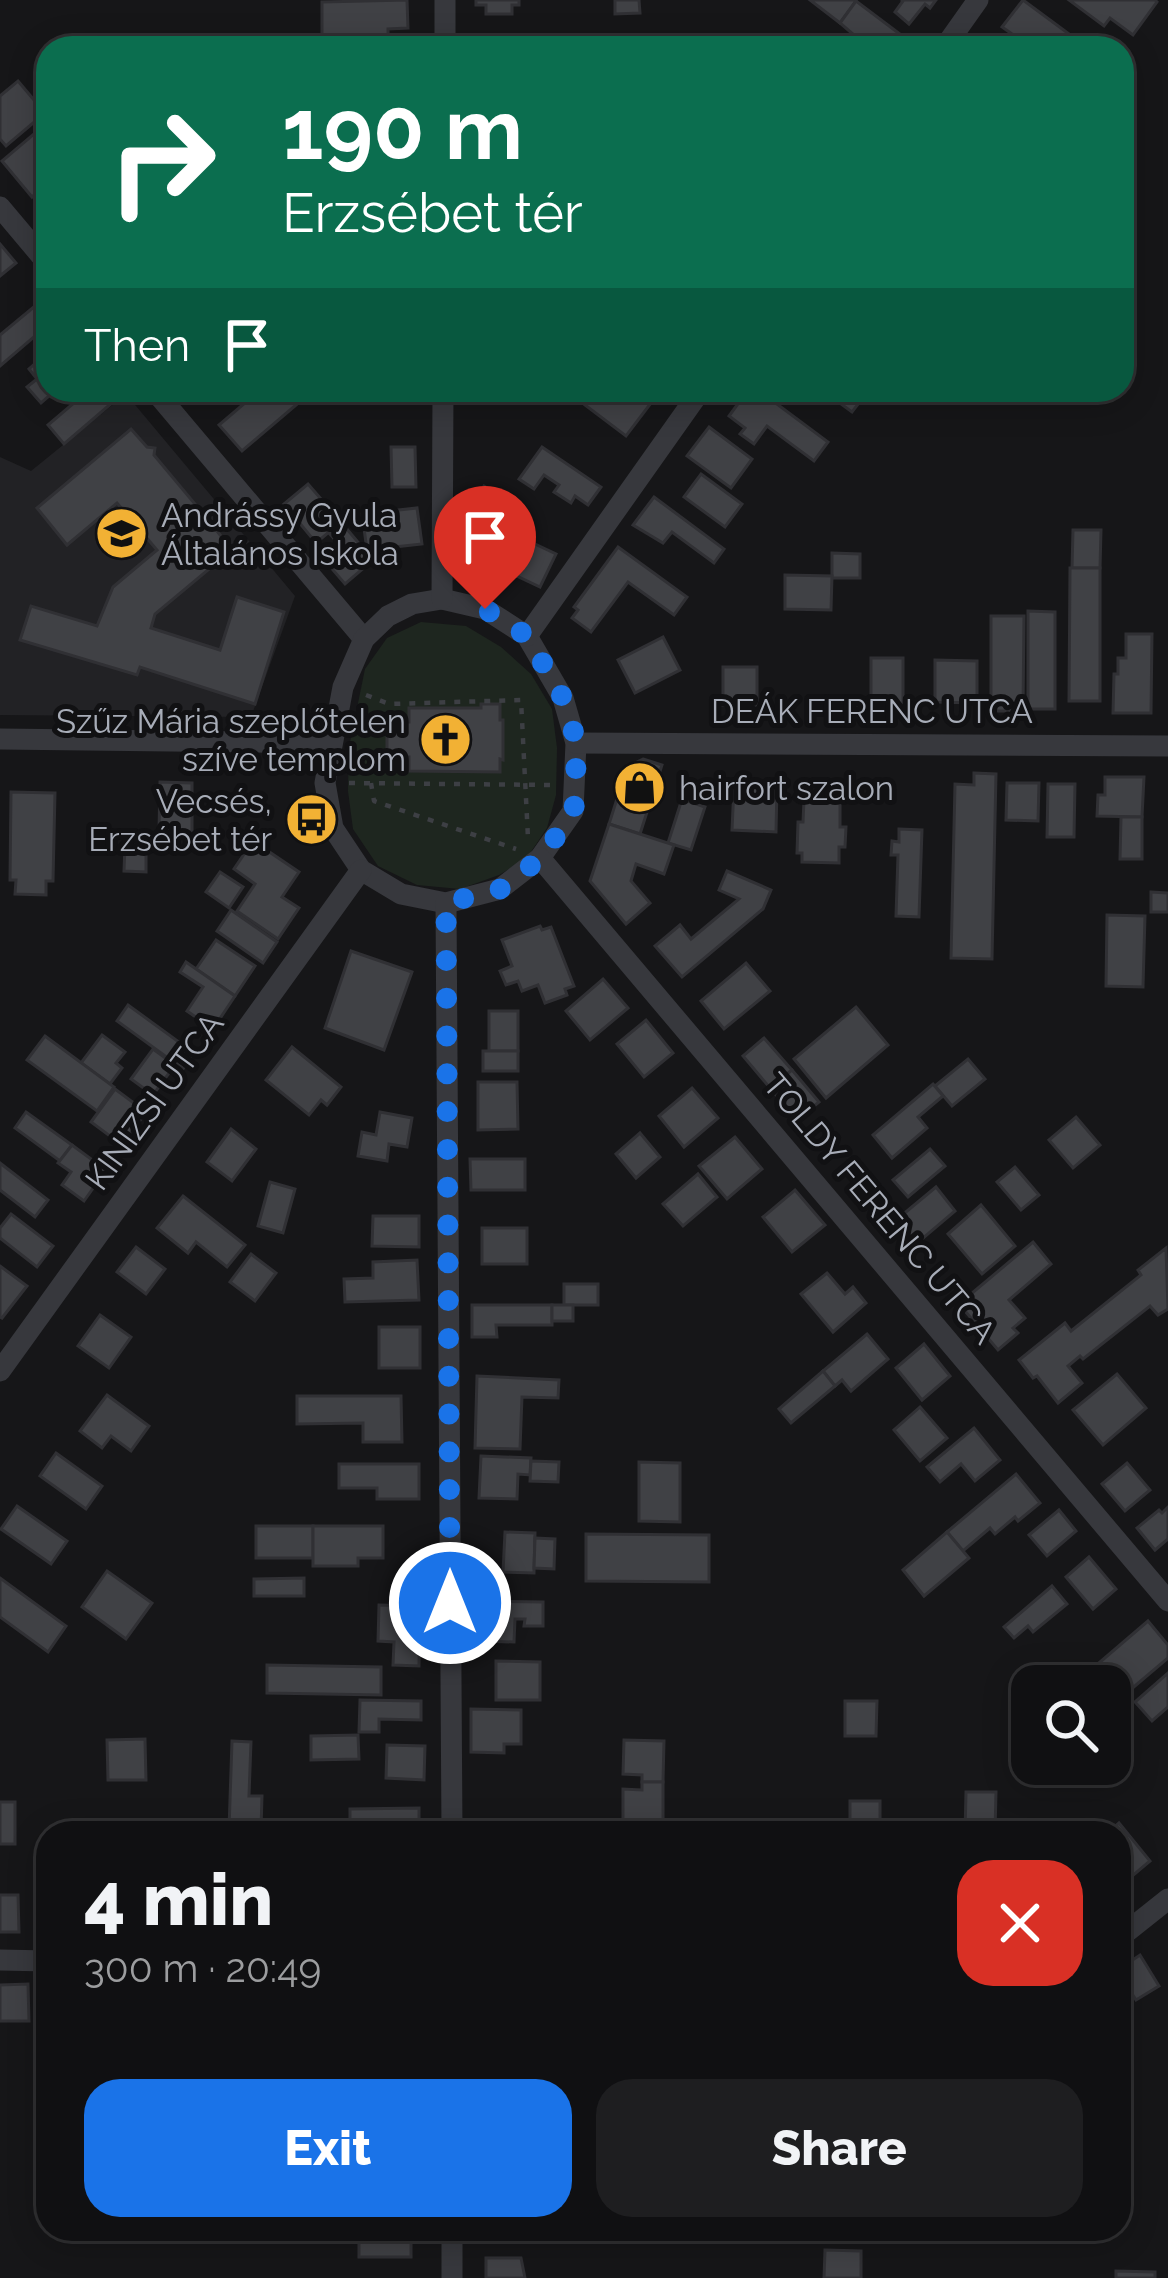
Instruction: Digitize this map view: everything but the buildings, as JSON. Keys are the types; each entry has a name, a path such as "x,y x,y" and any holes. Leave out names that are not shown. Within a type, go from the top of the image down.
{"street":[{"path":"445,0 445,36"},
{"path":"952,36 978,0"},
{"path":"0,207 36,250"},
{"path":"164,402 364,639"},
{"path":"442,599 443,402"},
{"path":"527,636 693,402"},
{"path":"442,599 485,609 527,636 563,698 577,743 574,811 541,858 500,889 446,903 401,894 362,870 333,828 325,783 344,687 364,639 388,616 412,604 442,599"},
{"path":"0,739 331,742"},
{"name":"DEÁK FERENC UTCA","path":"577,743 1168,746"},
{"name":"TOLDY FERENC UTCA","path":"541,858 1168,1600"},
{"name":"KINIZSI UTCA","path":"0,1371 362,870"},
{"path":"446,903 452,1821"},
{"path":"1131,1928 1168,1899"},
{"path":"0,1960 36,1960"},
{"path":"452,2241 452,2278"}],"path":[{"path":"344,687 389,704 520,700 529,854 374,800 371,783"},
{"path":"325,783 576,785"}],"shaded area":[{"name":"Andrássy Gyula Általános Iskola","path":"116,402 133,402 295,596 251,717 0,715 0,457 31,471"},
{"path":"421,622 466,626 501,647 531,674 552,709 556,795 547,828 526,859 460,889 417,885 378,866 353,829 349,747 365,669 387,638"}],"place":[{"name":"Andrássy Gyula Általános Iskola","path":"122,534"},
{"name":"Szűz Mária szeplőtelen szíve templom","path":"445,740"},
{"name":"hairfort szalon","path":"640,788"},
{"name":"Vecsés, Erzsébet tér","path":"311,820"}],"route":[{"path":"450,1603 446,903 500,889 541,858 574,811 576,785 577,743 563,698 527,636 485,609"}]}
